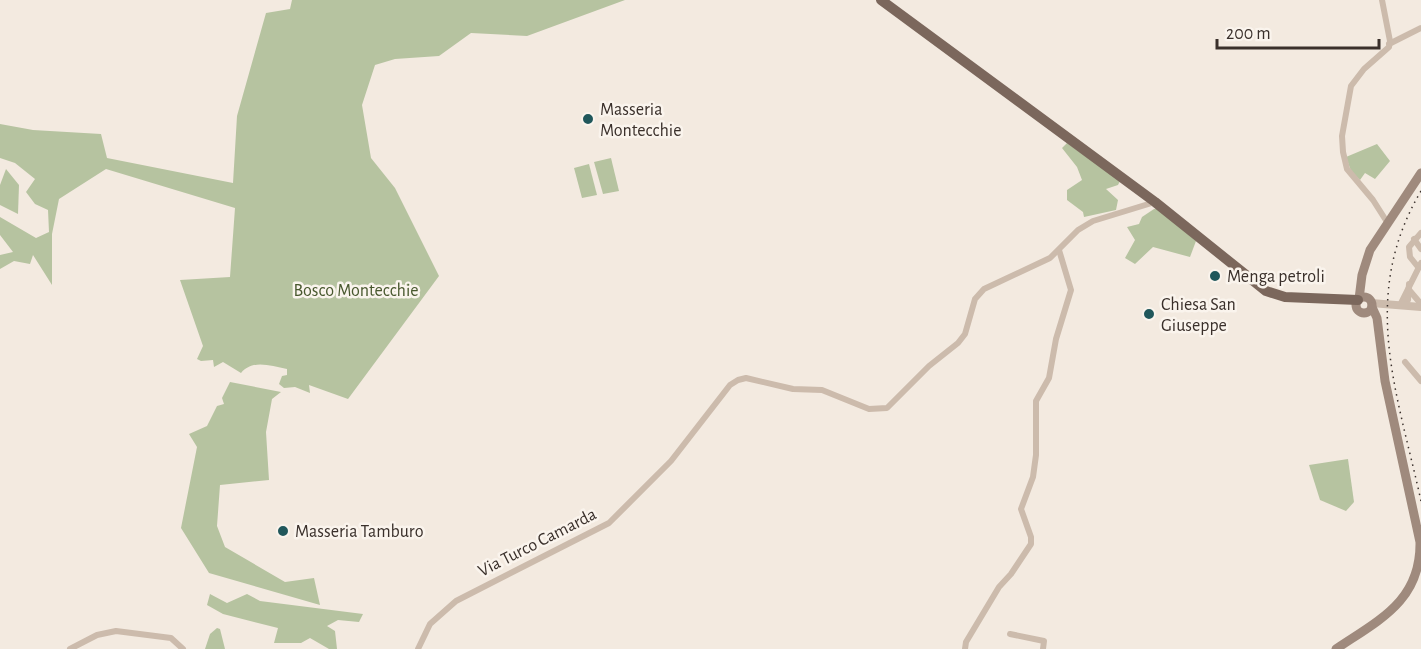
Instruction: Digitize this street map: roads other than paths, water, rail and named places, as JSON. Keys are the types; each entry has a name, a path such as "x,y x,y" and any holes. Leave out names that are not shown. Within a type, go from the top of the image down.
{"main road":[{"path":"881,0 1155,202 1266,291 1285,297 1366,304 1377,318 1385,381 1420,542 1420,559 1414,583 1401,603 1336,649"},
{"path":"1377,332 1366,304 1362,284 1370,250 1421,173"}],"street":[{"path":"1382,0 1389,44"},
{"path":"1387,222 1373,200 1347,169 1342,152 1342,136 1351,86 1389,44 1421,28"},
{"name":"Via Turco Camarda","path":"418,649 430,624 456,602 609,523 671,461 730,385 738,380 746,378 793,389 822,390 869,409 887,408 929,366 958,343 965,334 977,295 998,281 1050,258 1078,230 1093,221 1155,202"},
{"path":"1400,305 1420,265 1410,257 1409,247 1421,233"},
{"path":"1414,239 1421,249"},
{"path":"965,649 966,642 999,587 1011,574 1031,544 1031,537 1021,509 1033,477 1036,455 1036,401 1049,378 1056,339 1071,290 1059,250"},
{"path":"1409,287 1421,306"},
{"path":"1366,304 1421,306"},
{"path":"1405,362 1421,381"},
{"path":"70,649 97,635 116,631 171,638 183,649"},
{"path":"1010,634 1044,641 1043,649"}],"railway":[{"path":"1421,191 1402,230 1391,268 1387,306 1394,382 1421,501"}],"place":[{"name":"Masseria Montecchie","path":"588,119"},
{"name":"Menga petroli","path":"1215,276"},
{"name":"Chiesa San Giuseppe","path":"1149,314"},
{"name":"Masseria Tamburo","path":"283,531"}],"park label":[{"name":"Bosco Montecchie","path":"356,290"}]}
